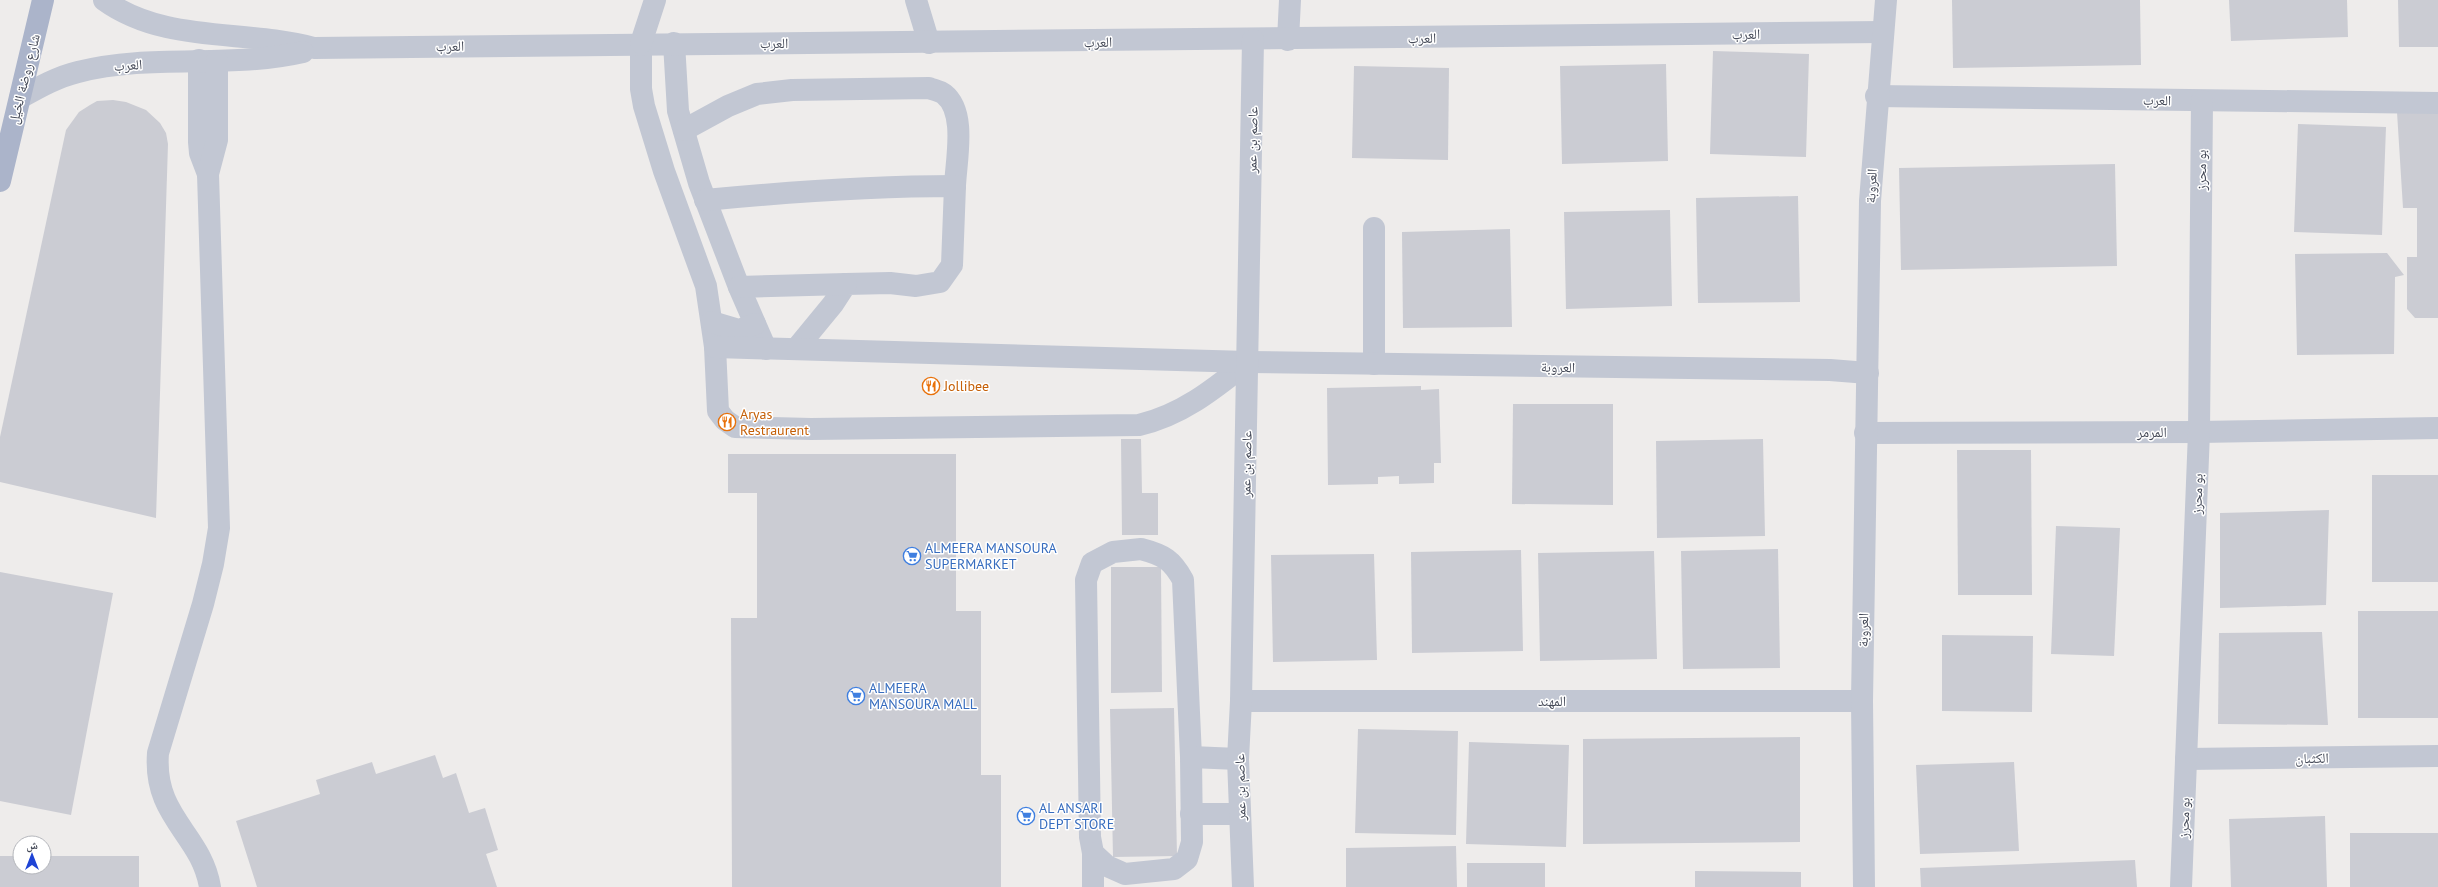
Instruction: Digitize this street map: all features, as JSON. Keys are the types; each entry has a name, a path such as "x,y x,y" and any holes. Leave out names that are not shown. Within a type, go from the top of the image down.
{"main road":[{"name":"شارع روضة الخيل","path":"0,182 43,0"}],"street":[{"name":"العرب","path":"104,0 119,11 138,20 164,27 285,42 314,48 674,42 929,43 1882,32"},
{"path":"654,0 641,43 640,89 664,172 706,286 715,347 718,411 725,420 736,427 796,429 1139,425 1161,420 1183,410 1248,362"},
{"path":"916,0 929,43"},
{"path":"1288,40 1290,0"},
{"name":"العروبة","path":"1864,887 1862,701 1865,433 1868,373 1870,201 1876,96 1886,0"},
{"name":"عاصم بن عمر","path":"1243,887 1238,759 1241,701 1253,40"},
{"path":"674,42 678,111 705,200 739,287 766,349"},
{"name":"العرب","path":"20,98 47,83 77,72 106,66 284,56 314,48"},
{"path":"208,61 199,142 202,159 208,174 219,528 210,577 158,754 157,768 158,783 166,804 203,863 210,887"},
{"path":"684,130 728,106 757,94 792,90 929,88 943,93 950,100 958,115 952,265 940,282 916,286 890,283 739,287"},
{"name":"العرب","path":"1876,96 2438,103"},
{"name":"بو محرز","path":"2181,887 2199,432 2202,101"},
{"path":"705,200 890,186 955,186"},
{"path":"1374,228 1374,364"},
{"path":"796,349 833,304 846,284"},
{"path":"712,322 739,330 755,324"},
{"name":"العروبة","path":"715,347 1248,362 1830,370 1868,373"},
{"name":"المرمر","path":"1865,433 2199,432 2438,428"},
{"path":"1093,853 1107,866 1125,874 1174,869 1187,858 1192,842 1191,757 1183,580 1176,568 1162,554 1141,549 1113,552 1092,563 1086,580 1090,837 1093,853 1093,887"},
{"name":"المهند","path":"1241,701 1862,701"},
{"name":"الكثبان","path":"2186,760 2438,756"},
{"path":"1191,757 1238,759"},
{"path":"1191,814 1240,814"}],"building":[{"path":"1952,0 2140,0 2141,65 1953,68"},
{"path":"2229,0 2347,0 2348,37 2231,41"},
{"path":"2398,0 2438,0 2438,47 2399,47"},
{"path":"1713,51 1809,54 1806,157 1710,154"},
{"path":"1666,64 1668,161 1562,164 1560,66"},
{"path":"1354,66 1449,68 1448,160 1352,158"},
{"path":"113,100 126,102 146,110 160,123 166,133 168,144 156,518 0,482 0,437 66,130 79,112 97,101"},
{"path":"2438,111 2438,318 2415,318 2407,309 2407,257 2417,257 2417,208 2403,208 2397,112"},
{"path":"2298,124 2386,127 2382,235 2294,232"},
{"path":"2115,164 2117,266 1901,270 1899,168"},
{"path":"1798,196 1800,302 1698,303 1696,198"},
{"path":"1670,210 1672,306 1566,309 1564,212"},
{"path":"1510,229 1512,327 1403,328 1402,232"},
{"path":"2387,253 2404,275 2395,277 2394,354 2297,355 2295,254"},
{"path":"1421,386 1421,390 1439,389 1441,463 1434,463 1434,483 1399,484 1399,476 1378,477 1378,484 1328,485 1327,388"},
{"path":"1513,404 1613,404 1613,505 1512,504"},
{"path":"1121,439 1141,439 1142,493 1158,493 1158,535 1122,535"},
{"path":"1763,439 1765,536 1657,538 1656,441"},
{"path":"1957,450 2031,450 2032,595 1958,595"},
{"name":"ALMEERA MANSOURA MALL","path":"728,454 956,454 956,611 981,611 981,775 1001,775 1001,887 732,887 731,618 757,618 757,493 728,493"},
{"path":"2372,475 2438,475 2438,582 2372,582"},
{"path":"2329,510 2326,605 2220,608 2220,513"},
{"path":"2056,526 2120,528 2114,656 2051,654"},
{"path":"1778,549 1780,668 1683,669 1681,551"},
{"path":"1521,550 1523,651 1412,653 1411,552"},
{"path":"1654,551 1657,659 1540,661 1538,553"},
{"path":"1374,554 1377,660 1273,662 1271,555"},
{"path":"1111,567 1161,567 1162,692 1111,693"},
{"path":"0,572 113,593 71,815 0,801"},
{"path":"2358,611 2438,611 2438,718 2358,718"},
{"path":"2322,632 2328,725 2218,724 2219,633"},
{"path":"1942,635 2033,636 2032,712 1942,711"},
{"path":"1174,708 1177,856 1113,857 1110,709"},
{"path":"1358,729 1458,731 1456,835 1355,833"},
{"path":"1800,737 1800,842 1583,844 1583,739"},
{"path":"1469,742 1569,745 1566,847 1466,844"},
{"path":"435,755 443,778 456,773 469,813 485,808 498,850 486,854 497,887 257,887 236,821 320,794 316,780 372,762 376,774"},
{"path":"2014,762 2019,851 1920,854 1916,765"},
{"path":"2325,816 2327,887 2231,887 2229,819"},
{"path":"2350,833 2438,833 2438,887 2350,887"},
{"path":"1456,846 1457,887 1346,887 1346,848"},
{"path":"0,856 12,856 12,875 52,875 52,856 139,856 139,887 0,887"},
{"path":"2135,860 2137,887 1921,887 1920,868"},
{"path":"1467,863 1545,863 1545,887 1467,887"},
{"path":"1695,871 1801,872 1801,887 1695,887"}],"place":[{"name":"Jollibee","path":"931,386"},
{"name":"Aryas Restraurent","path":"727,422"},
{"name":"ALMEERA MANSOURA SUPERMARKET","path":"912,556"},
{"name":"ALMEERA MANSOURA MALL","path":"856,696"},
{"name":"AL ANSARI DEPT STORE","path":"1026,816"}]}
